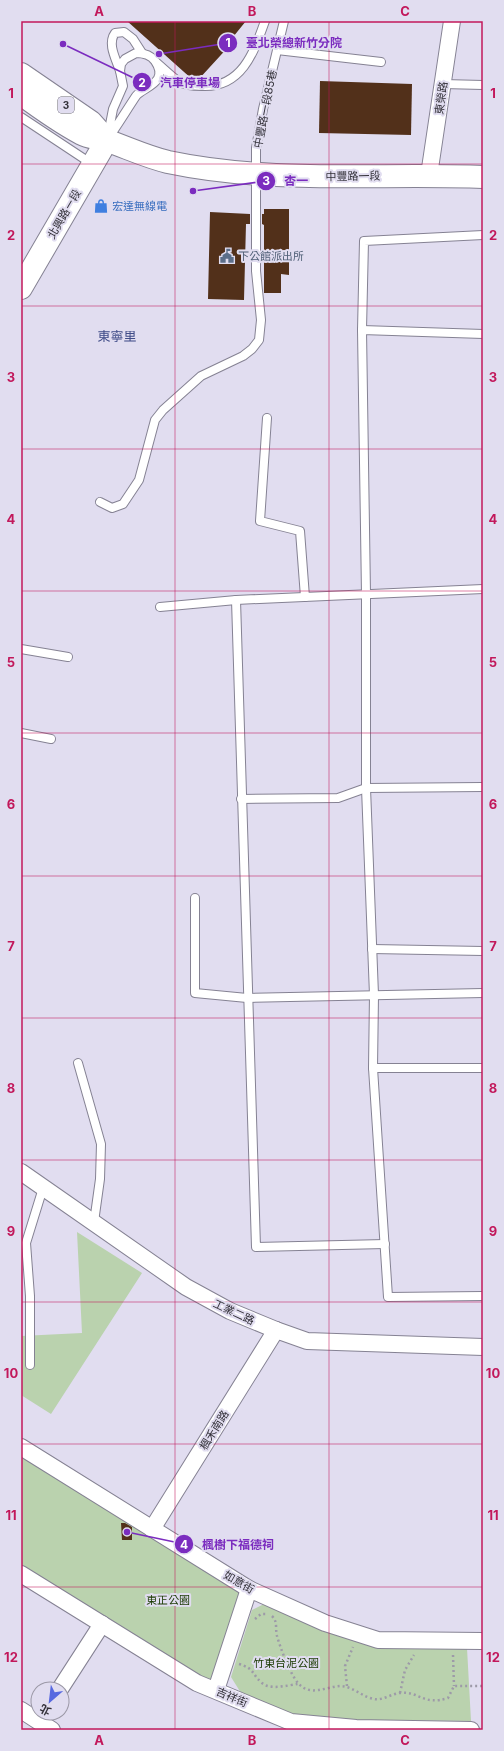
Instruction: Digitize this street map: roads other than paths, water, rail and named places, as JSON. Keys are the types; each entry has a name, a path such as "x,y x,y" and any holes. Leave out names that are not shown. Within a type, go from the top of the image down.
{"main road":[{"name":"中豐路一段","path":"21,74 91,122 107,140"},
{"name":"中豐路一段","path":"21,94 83,135 107,140 137,152 167,161 210,170 301,176 429,175 483,177"},
{"name":"北興路ㄧ段","path":"21,288 107,140"}],"street":[{"name":"東榮路","path":"429,175 452,21"},
{"name":"工業二路","path":"21,1172 186,1287 230,1311 276,1330 307,1341 483,1347"},
{"name":"楓禾南路","path":"152,1529 276,1330"},
{"name":"如意街","path":"21,1447 248,1589 324,1623 378,1640 483,1641"},
{"name":"吉祥街","path":"21,1574 197,1683 291,1722 356,1728 471,1730"},
{"path":"216,1690 248,1589"},
{"path":"65,1681 102,1624"},
{"path":"21,1710 42,1724"}],"lane":[{"path":"120,71 125,59 136,53 148,54 180,82 197,86 213,87 235,77 244,67 255,48 266,21"},
{"name":"中豐路一段85巷","path":"100,502 112,508 123,504 129,496 139,480 155,420 163,410 201,376 243,356 252,350 259,340 261,320 256,272 256,148 284,21"},
{"path":"107,140 113,109 123,86 111,41 116,33 124,32 133,40 142,53"},
{"path":"277,50 382,62"},
{"path":"107,140 137,94 152,86 156,82 158,70 157,63"},
{"path":"443,84 483,85"},
{"path":"21,117 92,165"},
{"path":"483,235 364,241 362,330 366,594 366,788 374,995 373,1068 388,1297 483,1296"},
{"path":"362,330 483,334"},
{"path":"267,418 260,521 300,531 305,597"},
{"path":"160,607 236,600 483,589"},
{"path":"236,600 247,998 256,1247 385,1244"},
{"path":"21,648 68,657"},
{"path":"21,733 51,739"},
{"path":"241,799 338,798 366,788 483,787"},
{"path":"195,898 195,993 247,998 483,993"},
{"path":"372,949 483,951"},
{"path":"78,1063 101,1144 100,1179 94,1222"},
{"path":"373,1068 483,1068"},
{"path":"30,1365 30,1296 26,1243 43,1188"}],"place":[{"name":"汽車停車場","path":"63,44"},
{"name":"臺北榮總新竹分院","path":"159,54"},
{"name":"杏一","path":"193,191"},
{"name":"宏達無線電","path":"101,206"},
{"name":"下公館派出所","path":"227,256"},
{"name":"楓樹下福德祠","path":"127,1532"}],"district":[{"name":"東寧里","path":"117,336"}],"park label":[{"name":"東正公園","path":"168,1600"},
{"name":"竹東台泥公園","path":"286,1663"}]}
